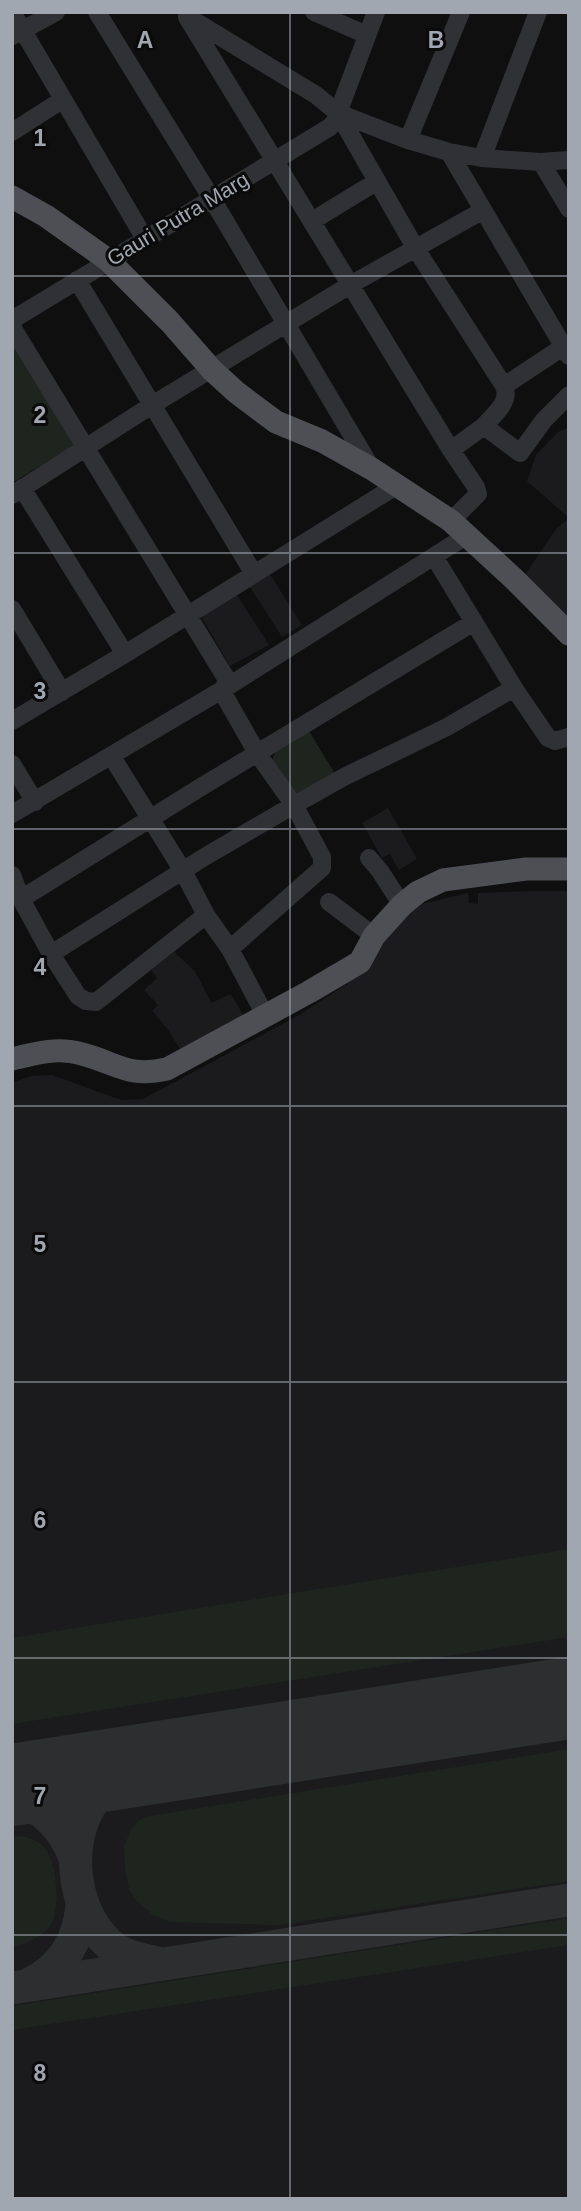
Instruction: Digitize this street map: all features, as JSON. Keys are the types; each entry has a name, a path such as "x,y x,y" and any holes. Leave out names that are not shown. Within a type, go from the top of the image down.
{"main road":[{"path":"12,197 46,216 108,260 236,392 276,422 322,441 372,469 458,529 513,578 569,634"},
{"path":"12,1059 43,1051 62,1051 82,1054 127,1071 147,1073 167,1069 360,961 374,936 402,905 418,892 443,880 526,869 569,869"}],"street":[{"path":"12,12 18,33 62,100 145,239"},
{"path":"18,33 56,12"},
{"path":"97,12 212,199 372,469"},
{"path":"314,12 367,35"},
{"path":"376,12 338,113 416,249 507,392 506,400 484,426 451,450"},
{"path":"408,140 461,12"},
{"path":"482,158 538,12"},
{"path":"186,14 316,95 338,113 408,140 482,158 541,162 567,156"},
{"path":"12,814 112,757 435,558 458,529 478,494 186,14"},
{"path":"12,132 62,100"},
{"name":"Gauri Putra Marg","path":"12,320 330,127 338,113"},
{"path":"449,152 566,351 504,386"},
{"path":"541,162 569,209"},
{"path":"312,221 376,181"},
{"path":"125,654 17,492 152,405 350,285 482,211"},
{"path":"77,280 254,574"},
{"path":"12,327 226,678 224,695 322,857 323,868 230,949"},
{"path":"484,426 520,453 544,420 569,395"},
{"path":"12,721 396,486"},
{"path":"435,558 514,688 548,738 555,741 569,737"},
{"path":"12,610 62,692"},
{"path":"21,899 474,622"},
{"path":"51,954 293,806 344,777 447,727 514,688"},
{"path":"112,757 183,871 206,915 230,949 265,1015"},
{"path":"12,764 35,802"},
{"path":"369,858 402,905"},
{"path":"12,875 21,899 51,954 78,996 86,1000 96,1002 206,915"},
{"path":"329,902 374,936"}],"shaded area":[{"path":"12,331 80,442 12,483"},
{"path":"569,427 569,518 527,481 536,455 558,432"},
{"path":"569,518 569,623 524,576 556,529"},
{"path":"268,571 302,625 282,637 248,584"},
{"path":"235,592 269,645 230,666 201,616"},
{"path":"309,731 337,777 295,797 271,763 275,753"},
{"path":"388,808 417,859 399,870 390,854 382,858 362,823"},
{"path":"569,891 569,2199 12,2199 12,1083 31,1076 52,1075 122,1100 143,1099 299,1015 347,984 363,968 400,918 422,904 468,893 469,903 478,904 478,893"},
{"path":"174,952 195,971 211,1003 231,994 246,1020 183,1054 152,1011 158,1005 144,990 157,978 151,970"},
{"path":"569,1549 569,1637 12,1724 12,1638"},
{"path":"569,1749 569,1881 280,1925 170,1922 152,1914 137,1901 129,1889 124,1846 132,1828 138,1821 149,1816"},
{"path":"12,1837 34,1840 47,1851 53,1867 57,1900 53,1919 47,1930 33,1940 12,1948"},
{"path":"569,1918 569,1945 12,2030 12,2006"}],"taxiway":[{"path":"137,1765 106,1787 87,1811 76,1850 76,1870 86,1911 95,1928 108,1943 125,1954 157,1963"},
{"path":"12,1795 51,1819 65,1837 75,1858"},
{"path":"12,1988 569,1900"},
{"path":"30,1984 51,1970 67,1952 77,1931 82,1906"}],"runway":[{"path":"12,1785 569,1698"}]}
